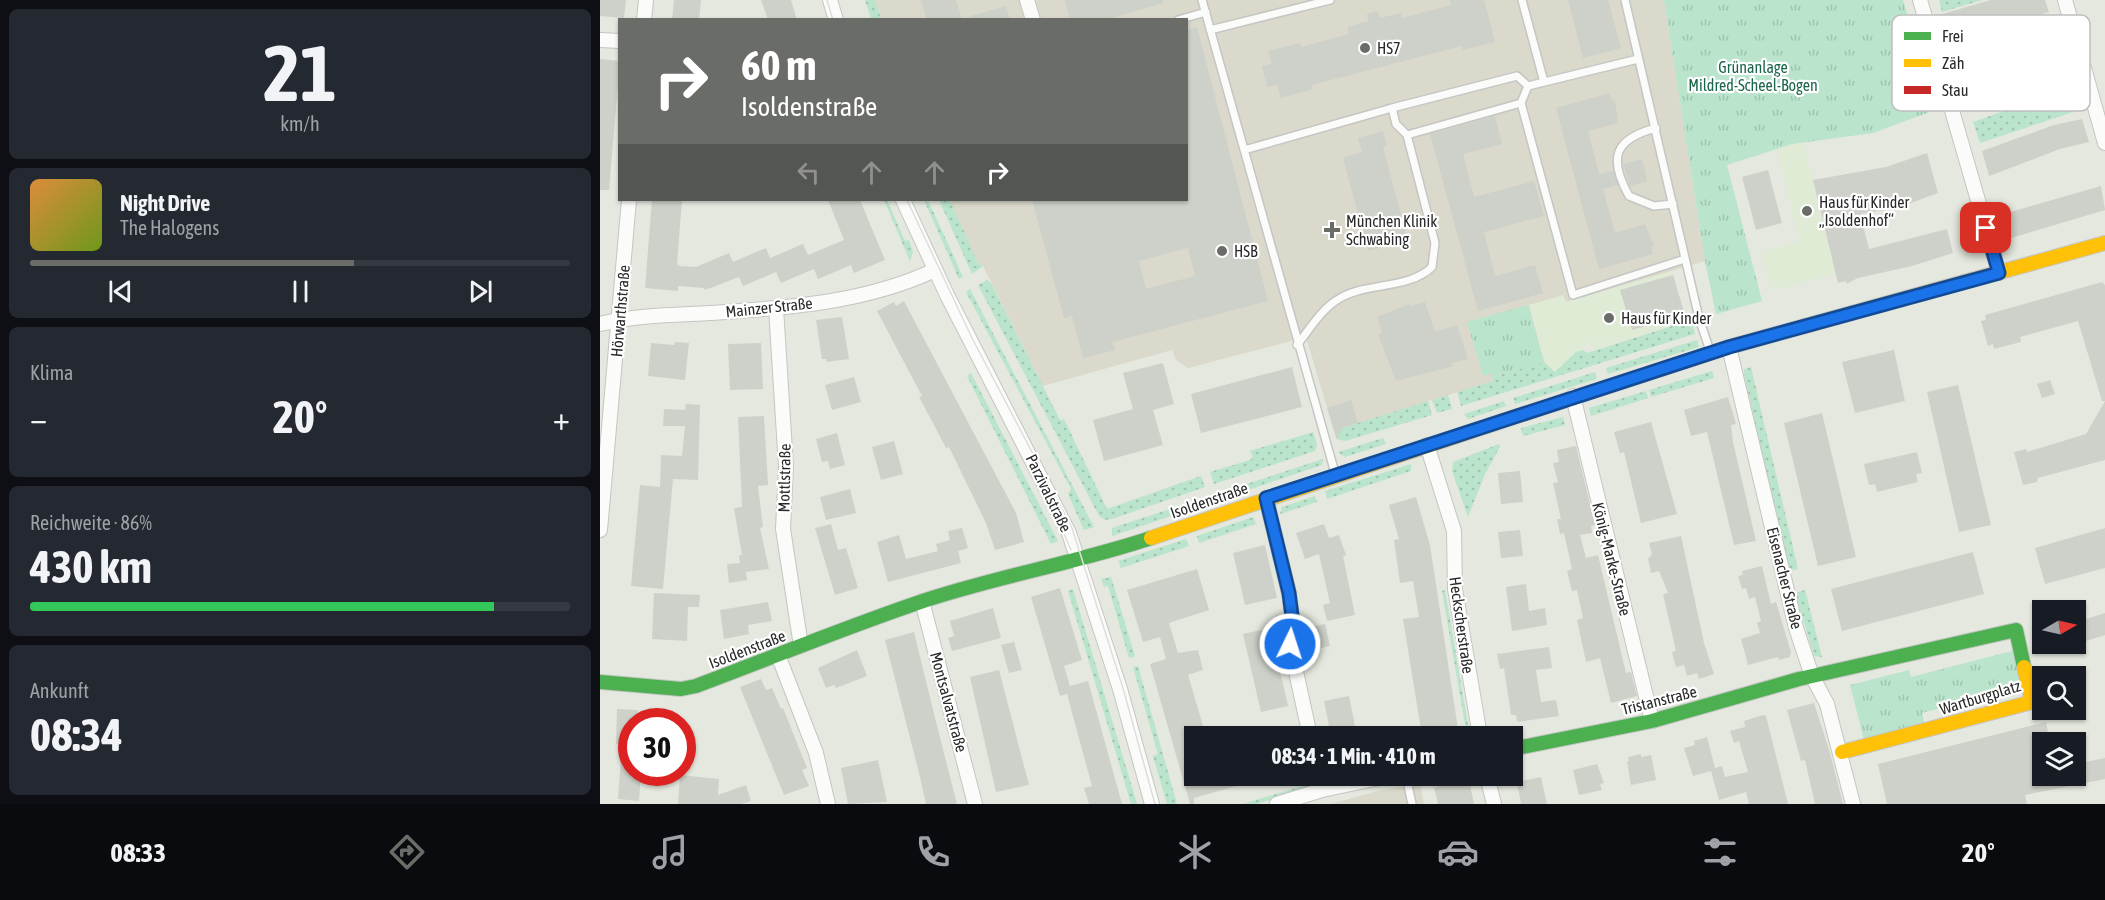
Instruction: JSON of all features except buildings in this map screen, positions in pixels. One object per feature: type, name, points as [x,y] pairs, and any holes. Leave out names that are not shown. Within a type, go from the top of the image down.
[{"type":"street","points":[[644,18],[646,0]]},
{"type":"street","points":[[830,0],[836,18]]},
{"type":"street","points":[[1028,0],[1032,18]]},
{"type":"street","points":[[1920,0],[1924,15]]},
{"type":"street","points":[[2065,0],[2069,15]]},
{"type":"street","points":[[600,40],[618,41]]},
{"type":"street","points":[[2090,89],[2105,143]]},
{"type":"street","points":[[1952,111],[1999,273]]},
{"type":"street","name":"Hörwarthstraße","points":[[600,530],[629,201]]},
{"type":"street","name":"Parzivalstraße","points":[[903,201],[935,270],[1053,498],[1079,559],[1152,804]]},
{"type":"street","name":"Isoldenstraße","points":[[600,682],[681,689],[696,686],[922,601],[1118,549],[1573,396],[1729,347],[2105,243]]},
{"type":"street","name":"Mainzer Straße","points":[[600,324],[620,319],[776,308],[883,291],[902,286],[935,270]]},
{"type":"street","name":"Mottlstraße","points":[[776,308],[786,467],[783,529],[801,646]]},
{"type":"street","name":"Eisenacher Straße","points":[[1729,347],[1796,628],[1812,676],[1823,693],[1842,752],[1853,804]]},
{"type":"street","name":"König-Marke-Straße","points":[[1573,396],[1652,721]]},
{"type":"street","name":"Heckscherstraße","points":[[1427,445],[1454,531],[1455,589],[1478,726]]},
{"type":"street","points":[[1266,498],[1289,593],[1292,616],[1290,644],[1308,726]]},
{"type":"street","name":"Montsalvatstraße","points":[[922,601],[975,804]]},
{"type":"street","name":"Wartburgplatz","points":[[1812,676],[2016,630],[2032,702],[1842,752]]},
{"type":"street","points":[[778,655],[816,753],[828,804]]},
{"type":"street","name":"Tristanstraße","points":[[1523,747],[1652,721],[1812,676]]},
{"type":"street","points":[[1321,786],[1322,790]]},
{"type":"street","points":[[1277,804],[1341,786]]},
{"type":"street","points":[[1490,786],[1494,804]]},
{"type":"lane","points":[[1202,0],[1335,475]]},
{"type":"lane","points":[[1210,30],[1330,0]]},
{"type":"lane","points":[[1522,0],[1544,82]]},
{"type":"lane","points":[[1625,0],[1698,318],[1710,353]]},
{"type":"lane","points":[[1185,18],[1206,12]]},
{"type":"lane","points":[[1528,86],[1638,59]]},
{"type":"lane","points":[[1244,150],[1392,108],[1517,76],[1528,86]]},
{"type":"lane","points":[[1528,86],[1521,103],[1573,295],[1685,259]]},
{"type":"lane","points":[[1407,135],[1521,103]]},
{"type":"lane","points":[[1297,345],[1326,308],[1339,298],[1417,277],[1432,267],[1435,243],[1407,135],[1396,124],[1392,108]]},
{"type":"lane","points":[[1656,128],[1633,134],[1622,145],[1617,166],[1629,196],[1639,202],[1654,206],[1673,204]]},
{"type":"lane","points":[[1408,786],[1412,804]]},
{"type":"shaded area","name":"München Klinik Schwabing","points":[[875,0],[1664,0],[1705,261],[1566,302],[1563,295],[1529,305],[1544,362],[1492,377],[1493,381],[1342,428],[1337,432],[1334,431],[1306,337],[1188,368],[1176,360],[1172,350],[1043,386],[983,266],[978,263],[950,201],[1188,201],[1188,18],[881,18]]},
{"type":"shaded area","name":"Haus für Kinder „Isoldenhof“","points":[[1803,142],[1835,273],[1772,291],[1762,252],[1800,241],[1777,149]]},
{"type":"shaded area","name":"Haus für Kinder","points":[[1672,270],[1686,321],[1592,350],[1591,344],[1586,343],[1583,350],[1576,352],[1555,372],[1544,362],[1528,305],[1564,295],[1566,302]]},
{"type":"shaded area","points":[[1420,786],[1424,804],[1331,804],[1378,791]]},
{"type":"green space","points":[[865,0],[875,0],[881,18],[871,18]]},
{"type":"green space","name":"Grünanlage Mildred-Scheel-Bogen","points":[[1664,0],[1903,0],[1907,15],[1892,15],[1892,111],[1932,111],[1873,133],[1792,144],[1727,165],[1762,301],[1716,314],[1705,261]]},
{"type":"green space","points":[[1939,0],[1982,0],[1942,12]]},
{"type":"green space","points":[[2004,111],[2076,111],[1980,143],[1973,122]]},
{"type":"green space","points":[[884,201],[887,201],[905,241],[909,240],[913,252],[910,261]]},
{"type":"green space","points":[[924,201],[928,201],[963,277],[959,279]]},
{"type":"green space","points":[[939,201],[950,201],[978,263],[983,266],[972,274]]},
{"type":"green space","points":[[987,280],[991,283],[1060,420],[1064,419],[1107,509],[1201,476],[1205,487],[1112,519],[1105,520],[1099,516],[978,285]]},
{"type":"green space","points":[[970,289],[1094,527],[1084,530],[1068,494],[1071,489],[966,292]]},
{"type":"green space","points":[[1528,305],[1544,362],[1492,377],[1491,373],[1483,376],[1467,322]]},
{"type":"green space","points":[[1691,320],[1695,334],[1461,406],[1457,392],[1493,381],[1492,377],[1544,362],[1555,372],[1576,352],[1583,350],[1587,353]]},
{"type":"green space","points":[[1697,340],[1699,347],[1608,374],[1606,368]]},
{"type":"green space","points":[[1751,367],[1798,569],[1789,571],[1744,374],[1744,369]]},
{"type":"green space","points":[[1712,371],[1714,378],[1651,397],[1649,390]]},
{"type":"green space","points":[[1595,372],[1597,379],[1515,404],[1513,398]]},
{"type":"green space","points":[[971,373],[1058,541],[1051,544],[967,376]]},
{"type":"green space","points":[[1646,391],[1648,398],[1591,416],[1589,408]]},
{"type":"green space","points":[[1448,395],[1452,409],[1437,413],[1432,400]]},
{"type":"green space","points":[[1428,401],[1432,415],[1345,441],[1337,439],[1334,431],[1341,431],[1342,428]]},
{"type":"green space","points":[[1504,401],[1506,406],[1468,419],[1464,414]]},
{"type":"green space","points":[[1563,417],[1565,425],[1523,436],[1521,428]]},
{"type":"green space","points":[[1313,432],[1317,445],[1315,451],[1214,484],[1210,472],[1250,460],[1253,457],[1250,451]]},
{"type":"green space","points":[[1383,438],[1386,444],[1345,457],[1338,452]]},
{"type":"green space","points":[[1499,444],[1500,447],[1485,474],[1468,517],[1452,471],[1453,462]]},
{"type":"green space","points":[[1323,459],[1322,465],[1112,536],[1112,528]]},
{"type":"green space","points":[[1411,464],[1411,471],[1327,499],[1325,491]]},
{"type":"green space","points":[[1315,496],[1317,502],[1280,514],[1282,507]]},
{"type":"green space","points":[[1253,517],[1256,524],[1199,543],[1197,536]]},
{"type":"green space","points":[[1186,539],[1189,546],[1121,568],[1118,561]]},
{"type":"green space","points":[[1111,577],[1135,656],[1129,658],[1108,586],[1104,587],[1101,579]]},
{"type":"green space","points":[[1073,589],[1137,804],[1131,804],[1068,591]]},
{"type":"green space","points":[[1445,590],[1468,726],[1465,726],[1442,591]]},
{"type":"green space","points":[[1805,590],[1822,657],[1814,656],[1795,593]]},
{"type":"green space","points":[[2016,650],[2025,686],[1922,713],[1925,725],[1864,740],[1850,685],[1909,670],[1911,677]]},
{"type":"green space","points":[[1138,666],[1177,804],[1167,804],[1153,756],[1158,754],[1133,667]]},
{"type":"green space","points":[[1302,786],[1308,786],[1309,788],[1256,804],[1243,804]]},
{"type":"tram line","points":[[827,0],[832,18]]},
{"type":"tram line","points":[[907,201],[972,338],[1072,528],[1123,688],[1155,804]]},
{"type":"tram line","points":[[1054,511],[1071,550]]},
{"type":"traffic: fast","points":[[600,682],[681,689],[696,686],[923,601],[1151,538]]},
{"type":"traffic: fast","points":[[1523,747],[1652,721],[1799,679],[2016,630],[2024,667]]},
{"type":"traffic: slow","points":[[1805,326],[2105,243]]},
{"type":"traffic: slow","points":[[1151,538],[1502,421]]},
{"type":"traffic: slow","points":[[1842,752],[2032,702],[2024,667]]},
{"type":"traffic: jam","points":[[1502,421],[1729,347],[1805,326]]},
{"type":"place","name":"HS7","points":[[1365,48]]},
{"type":"place","name":"Haus für Kinder „Isoldenhof“","points":[[1807,211]]},
{"type":"place","name":"München Klinik Schwabing","points":[[1332,230]]},
{"type":"place","name":"HSB","points":[[1222,251]]},
{"type":"place","name":"Haus für Kinder","points":[[1609,318]]},
{"type":"route","points":[[1290,644],[1292,616],[1289,593],[1266,498],[1729,347],[1999,273],[1986,228]]}]
